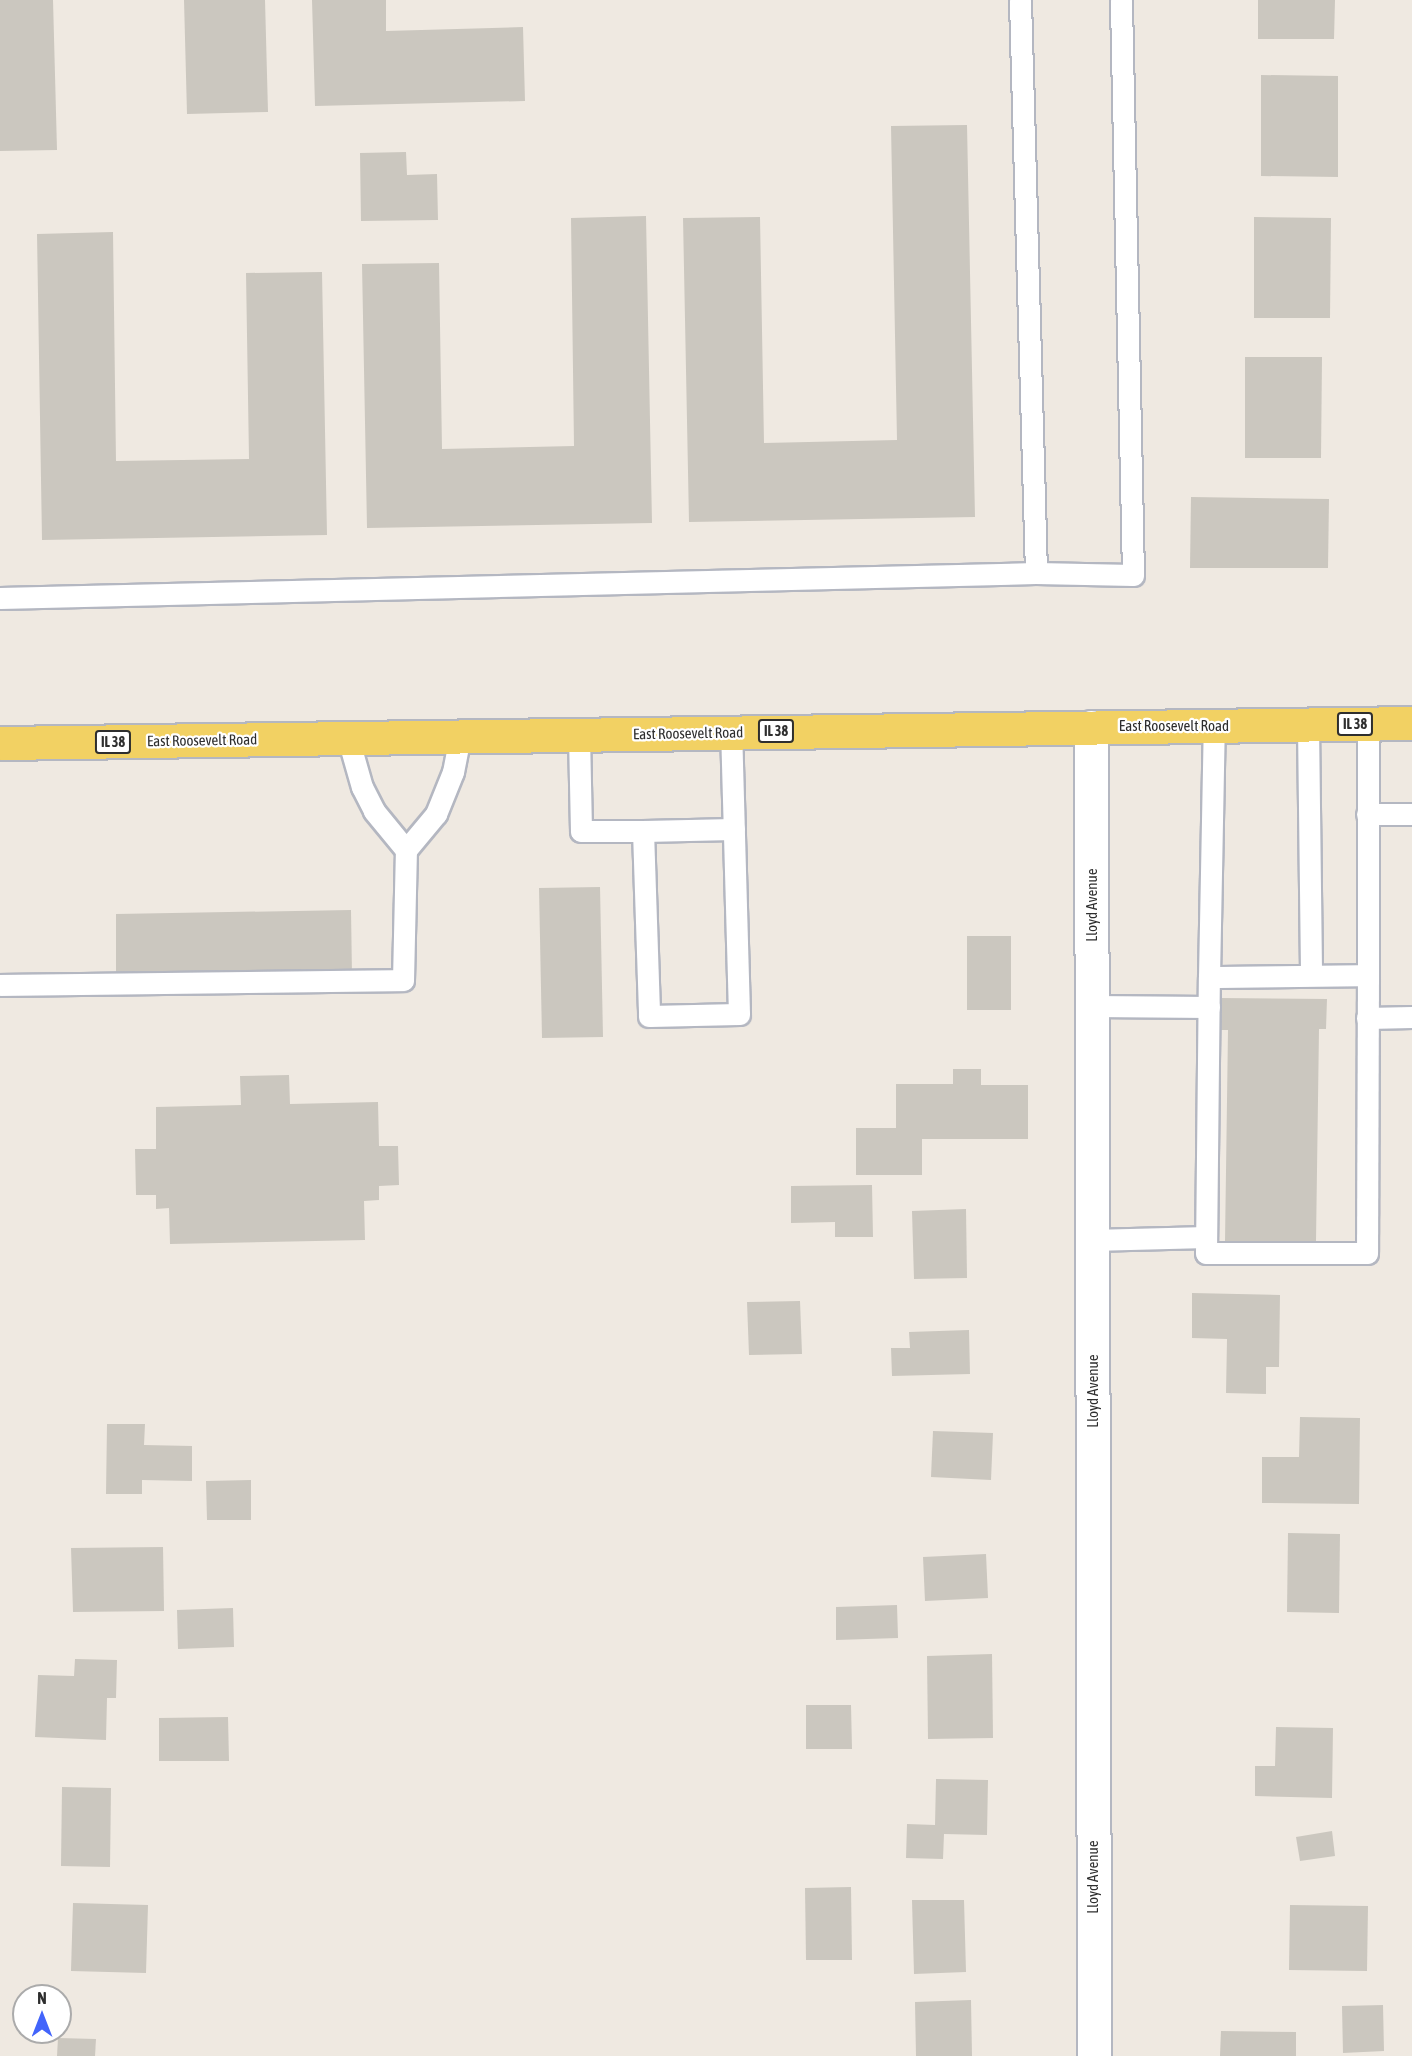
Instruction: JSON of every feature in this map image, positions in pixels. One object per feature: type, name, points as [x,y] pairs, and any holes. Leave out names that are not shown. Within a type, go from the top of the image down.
[{"type":"main road","name":"East Roosevelt Road","points":[[0,744],[1412,723]]},
{"type":"street","name":"Lloyd Avenue","points":[[1091,727],[1094,2056]]},
{"type":"lane","points":[[1020,0],[1036,573]]},
{"type":"lane","points":[[0,598],[1036,573],[1133,574],[1121,0]]},
{"type":"lane","points":[[1214,726],[1206,1253],[1367,1253],[1368,724]]},
{"type":"lane","points":[[1308,725],[1311,975]]},
{"type":"lane","points":[[643,831],[649,1016],[739,1014],[731,732]]},
{"type":"lane","points":[[579,735],[581,831],[734,829]]},
{"type":"lane","points":[[0,985],[403,980],[406,850],[436,814],[453,772],[460,736]]},
{"type":"lane","points":[[348,738],[362,787],[374,811],[406,850]]},
{"type":"lane","points":[[1367,814],[1412,814]]},
{"type":"lane","points":[[1209,977],[1368,975]]},
{"type":"lane","points":[[1092,1006],[1209,1007]]},
{"type":"lane","points":[[1367,1018],[1412,1017]]},
{"type":"lane","points":[[1092,1240],[1206,1238]]},
{"type":"building","points":[[0,0],[53,0],[57,150],[0,151]]},
{"type":"building","points":[[184,0],[265,0],[268,112],[187,114]]},
{"type":"building","points":[[312,0],[386,0],[386,31],[523,27],[525,101],[315,106]]},
{"type":"building","points":[[1258,0],[1335,0],[1334,39],[1258,39]]},
{"type":"building","points":[[1261,75],[1338,76],[1338,177],[1261,176]]},
{"type":"building","points":[[967,125],[975,517],[689,522],[683,218],[760,217],[764,443],[897,440],[891,126]]},
{"type":"building","points":[[406,152],[407,175],[437,174],[438,220],[361,221],[360,153]]},
{"type":"building","points":[[646,216],[652,523],[367,528],[362,264],[439,263],[442,449],[574,446],[571,218]]},
{"type":"building","points":[[1254,217],[1331,218],[1330,318],[1254,318]]},
{"type":"building","points":[[113,232],[116,461],[249,459],[246,273],[322,272],[327,535],[42,540],[37,234]]},
{"type":"building","points":[[1245,357],[1322,357],[1321,458],[1245,458]]},
{"type":"building","points":[[1191,497],[1329,499],[1328,568],[1190,568]]},
{"type":"building","points":[[600,887],[603,1037],[542,1038],[539,888]]},
{"type":"building","points":[[351,910],[352,976],[116,980],[116,914]]},
{"type":"building","points":[[967,936],[1011,936],[1011,1010],[967,1010]]},
{"type":"building","points":[[1219,998],[1327,999],[1326,1029],[1319,1029],[1316,1241],[1225,1241],[1228,1030],[1219,1030]]},
{"type":"building","points":[[953,1069],[981,1069],[981,1085],[1028,1085],[1028,1139],[922,1139],[922,1175],[856,1175],[856,1128],[896,1128],[896,1084],[953,1084]]},
{"type":"building","points":[[289,1075],[290,1104],[378,1102],[379,1146],[398,1146],[399,1185],[379,1186],[379,1200],[364,1201],[365,1240],[170,1244],[169,1208],[156,1209],[156,1195],[136,1195],[135,1149],[156,1149],[156,1107],[241,1105],[240,1076]]},
{"type":"building","points":[[872,1185],[873,1237],[835,1237],[835,1222],[791,1223],[791,1186]]},
{"type":"building","points":[[966,1209],[967,1278],[914,1279],[912,1211]]},
{"type":"building","points":[[1192,1293],[1280,1295],[1279,1367],[1266,1367],[1266,1394],[1226,1393],[1227,1339],[1192,1338]]},
{"type":"building","points":[[800,1301],[802,1354],[749,1355],[747,1302]]},
{"type":"building","points":[[969,1330],[970,1374],[892,1376],[891,1348],[910,1348],[909,1332]]},
{"type":"building","points":[[1300,1417],[1360,1418],[1359,1504],[1262,1503],[1262,1457],[1299,1457]]},
{"type":"building","points":[[107,1424],[145,1424],[144,1445],[192,1446],[192,1481],[142,1480],[142,1494],[106,1494]]},
{"type":"building","points":[[933,1431],[993,1433],[991,1480],[931,1477]]},
{"type":"building","points":[[251,1480],[251,1520],[207,1520],[206,1481]]},
{"type":"building","points":[[1288,1533],[1340,1534],[1339,1613],[1287,1612]]},
{"type":"building","points":[[163,1547],[164,1611],[73,1612],[71,1548]]},
{"type":"building","points":[[986,1554],[988,1598],[925,1601],[923,1557]]},
{"type":"building","points":[[897,1605],[898,1638],[836,1640],[836,1607]]},
{"type":"building","points":[[233,1608],[234,1647],[178,1649],[177,1610]]},
{"type":"building","points":[[992,1654],[993,1738],[928,1739],[927,1656]]},
{"type":"building","points":[[75,1659],[117,1660],[116,1698],[107,1698],[106,1740],[35,1737],[38,1675],[74,1676]]},
{"type":"building","points":[[806,1705],[851,1705],[852,1749],[806,1749]]},
{"type":"building","points":[[228,1717],[229,1761],[159,1761],[159,1718]]},
{"type":"building","points":[[1276,1727],[1333,1728],[1332,1798],[1255,1796],[1255,1766],[1275,1766]]},
{"type":"building","points":[[936,1779],[988,1780],[987,1835],[944,1834],[943,1859],[906,1858],[907,1824],[935,1825]]},
{"type":"building","points":[[62,1787],[111,1788],[110,1867],[61,1866]]},
{"type":"building","points":[[1332,1831],[1335,1856],[1300,1861],[1296,1837]]},
{"type":"building","points":[[851,1887],[852,1960],[806,1960],[805,1888]]},
{"type":"building","points":[[912,1900],[964,1900],[966,1972],[914,1974]]},
{"type":"building","points":[[73,1903],[148,1905],[146,1973],[71,1971]]},
{"type":"building","points":[[1290,1905],[1368,1906],[1367,1971],[1289,1970]]},
{"type":"building","points":[[971,2000],[972,2056],[916,2056],[915,2002]]},
{"type":"building","points":[[1383,2005],[1384,2051],[1343,2053],[1342,2006]]},
{"type":"building","points":[[1221,2031],[1296,2032],[1296,2056],[1220,2056]]},
{"type":"building","points":[[72,2038],[96,2039],[95,2056],[57,2056],[58,2044],[72,2044]]}]
